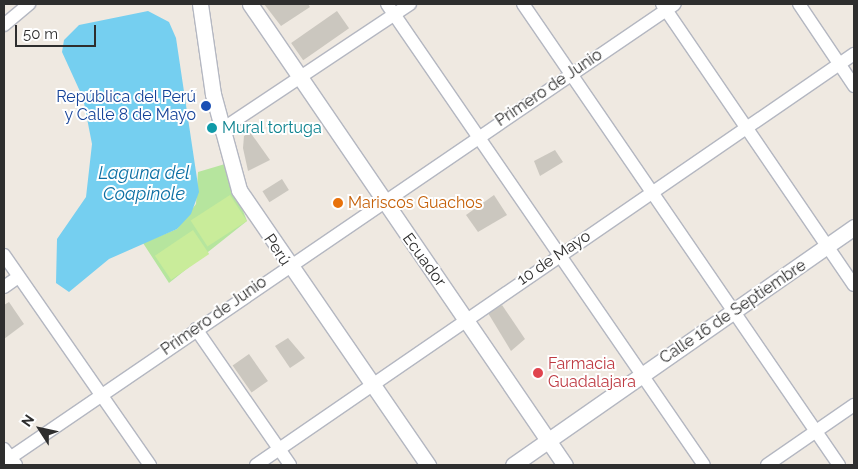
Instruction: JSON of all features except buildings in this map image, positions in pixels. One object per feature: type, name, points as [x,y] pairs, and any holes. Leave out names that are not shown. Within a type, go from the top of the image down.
[{"type":"street","points":[[4,25],[29,4]]},
{"type":"street","name":"Perú","points":[[200,4],[221,130],[239,190],[287,266],[372,382],[428,465]]},
{"type":"street","name":"Ecuador","points":[[250,4],[382,202],[466,319],[565,465]]},
{"type":"street","points":[[221,130],[301,79],[391,9],[410,4]]},
{"type":"street","points":[[523,4],[572,72],[733,312],[840,465]]},
{"type":"street","points":[[799,4],[854,86]]},
{"type":"street","points":[[668,6],[854,285]]},
{"type":"street","name":"Primero de Junio","points":[[8,459],[668,6]]},
{"type":"street","points":[[391,9],[557,254],[643,374],[704,465]]},
{"type":"street","name":"10 de Mayo","points":[[256,465],[557,254],[750,130],[854,54]]},
{"type":"street","name":"Calle 16 de Septiembre","points":[[513,465],[828,247],[854,227]]},
{"type":"street","points":[[4,255],[17,278],[150,465]]},
{"type":"street","points":[[4,286],[17,278]]},
{"type":"street","points":[[196,329],[290,465]]},
{"type":"street","points":[[767,465],[854,405]]},
{"type":"green space","points":[[225,164],[247,221],[169,283],[143,243],[177,229],[196,204],[198,172]]},
{"type":"green space","points":[[230,195],[247,221],[207,247],[191,221]]},
{"type":"green space","points":[[193,230],[209,254],[171,280],[155,256]]},
{"type":"water","name":"Laguna del Coapinole","points":[[148,11],[169,22],[176,38],[199,192],[191,214],[177,229],[109,259],[69,292],[56,283],[57,239],[86,197],[92,144],[83,98],[62,52],[64,40],[79,25]]},
{"type":"place","name":"República del Perú y Calle 8 de Mayo","points":[[206,106]]},
{"type":"place","name":"Mural tortuga","points":[[212,128]]},
{"type":"place","name":"Mariscos Guachos","points":[[338,203]]},
{"type":"place","name":"Farmacia Guadalajara","points":[[538,373]]}]
